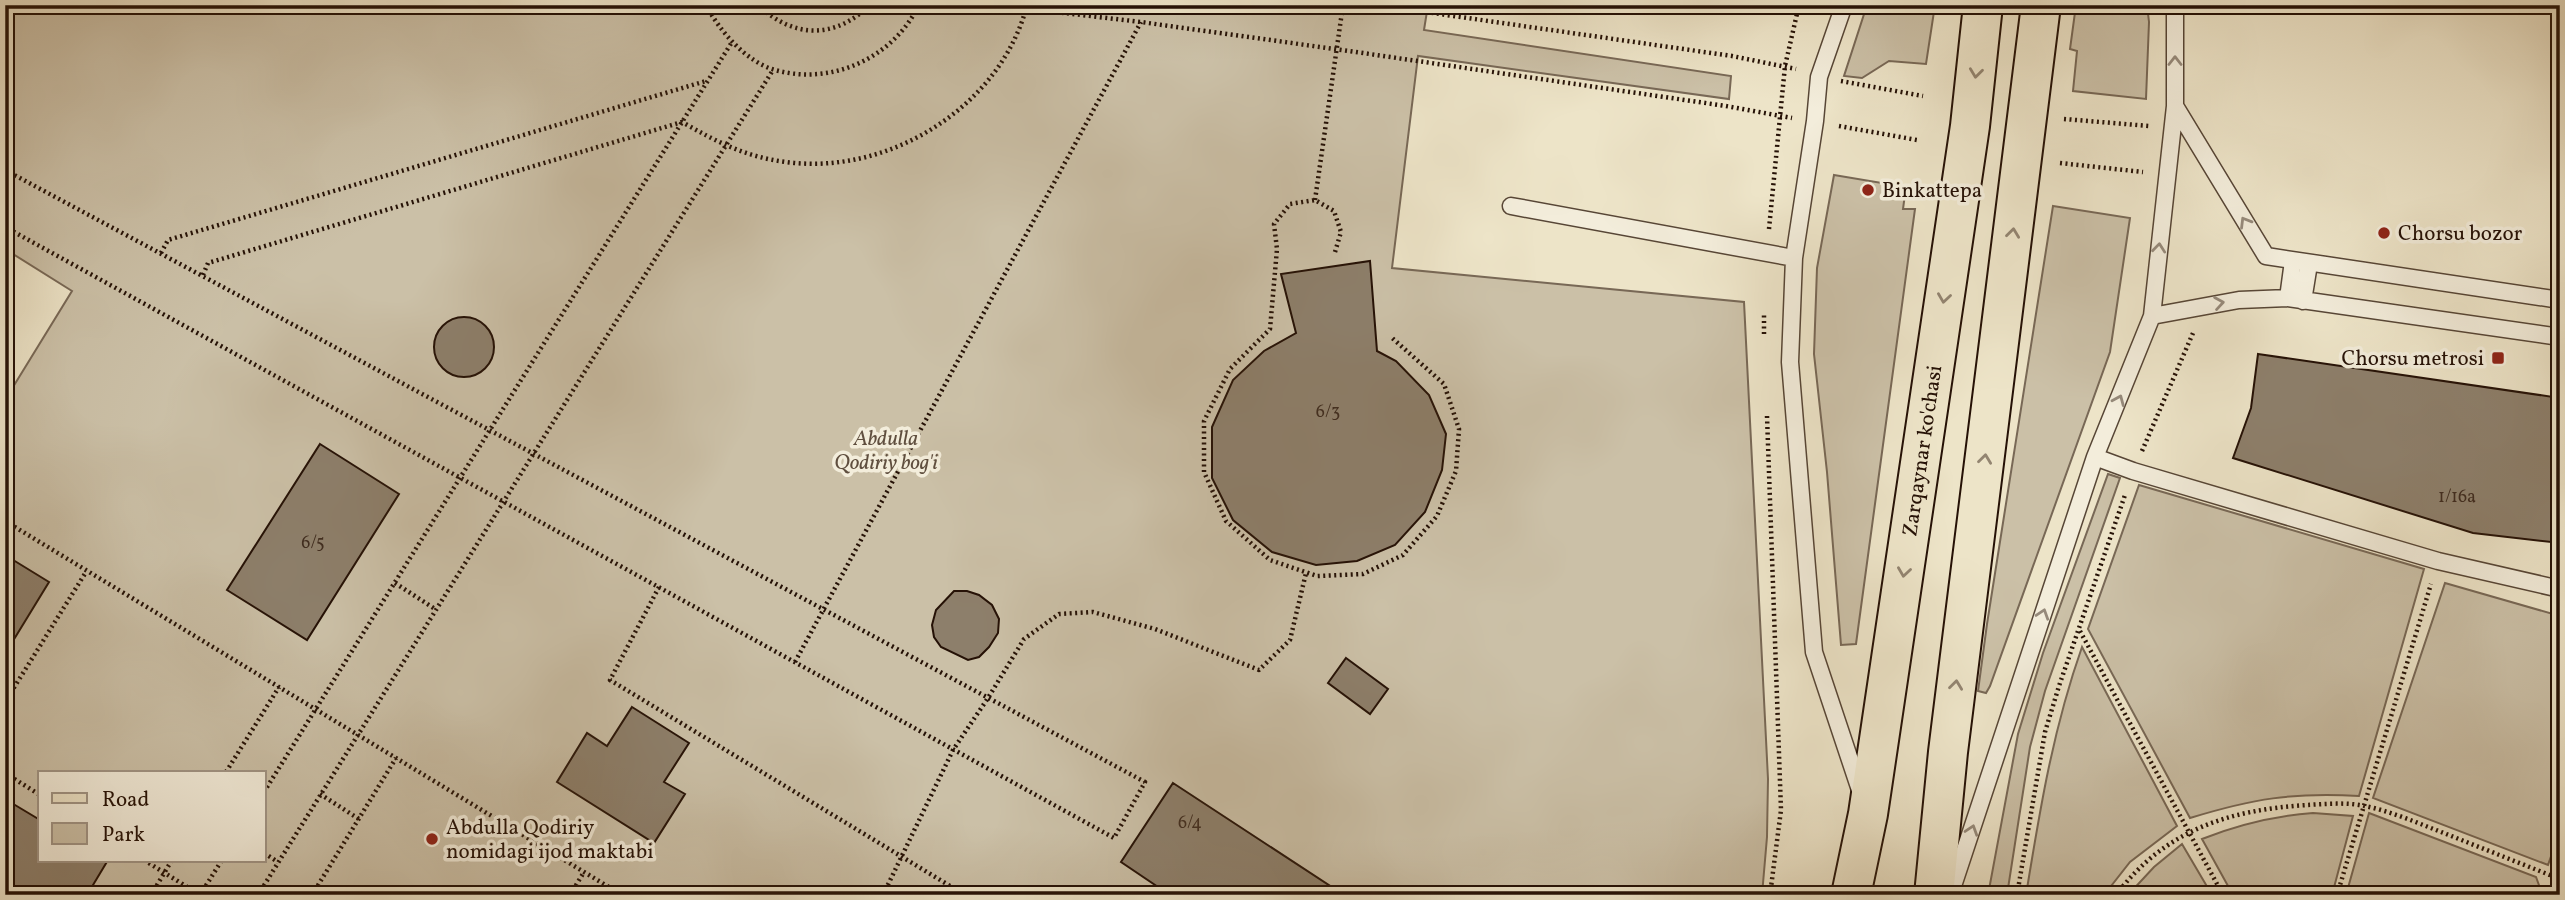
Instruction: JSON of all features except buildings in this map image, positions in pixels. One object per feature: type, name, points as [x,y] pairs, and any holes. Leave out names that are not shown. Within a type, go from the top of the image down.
[{"type":"main road","name":"Zarqaynar ko'chasi","points":[[1851,895],[1868,814],[1968,139],[1983,5]]},
{"type":"main road","points":[[1934,895],[1948,752],[2041,5]]},
{"type":"lane","points":[[1844,5],[1819,77],[1794,258],[1790,362],[1814,652],[1868,814]]},
{"type":"lane","points":[[1950,895],[2095,457],[2152,316],[2175,106],[2175,5]]},
{"type":"lane","points":[[2175,106],[2266,256],[2560,300]]},
{"type":"lane","points":[[1511,205],[1794,258]]},
{"type":"lane","points":[[2296,300],[2301,262]]},
{"type":"lane","points":[[2152,316],[2239,300],[2296,300],[2560,337]]},
{"type":"lane","points":[[2095,457],[2133,471],[2438,561],[2560,589]]},
{"type":"path","points":[[706,5],[716,24],[732,42],[773,69],[817,74],[840,71],[882,52],[900,36],[919,5]]},
{"type":"path","points":[[758,5],[786,25],[804,30],[842,26],[859,16],[870,5]]},
{"type":"path","points":[[996,5],[1141,22],[1726,106],[1917,140]]},
{"type":"path","points":[[1315,200],[1343,5]]},
{"type":"path","points":[[1377,5],[1785,66],[1819,77],[1923,96]]},
{"type":"path","points":[[1764,342],[1767,253],[1785,66],[1799,5]]},
{"type":"path","points":[[203,275],[208,263],[682,122],[725,146],[787,163],[822,164],[855,160],[889,151],[929,131],[974,96],[996,70],[1013,41],[1026,7]]},
{"type":"path","points":[[795,662],[1141,22]]},
{"type":"path","points":[[266,789],[732,42]]},
{"type":"path","points":[[258,895],[773,69]]},
{"type":"path","points":[[161,253],[168,240],[707,81]]},
{"type":"path","points":[[2063,119],[2172,128]]},
{"type":"path","points":[[2060,163],[2166,174]]},
{"type":"path","points":[[5,170],[1145,782],[1114,838],[5,227]]},
{"type":"path","points":[[1335,252],[1341,232],[1334,211],[1315,200],[1290,204],[1274,224],[1277,249],[1270,329],[1230,369],[1204,421],[1204,472],[1226,521],[1270,561],[1317,576],[1363,574],[1403,555],[1437,516],[1456,471],[1460,429],[1444,383],[1391,337]]},
{"type":"path","points":[[2017,895],[2045,732],[2133,471],[2204,306]]},
{"type":"path","points":[[1766,411],[1781,810],[1770,895]]},
{"type":"path","points":[[5,521],[622,895]]},
{"type":"path","points":[[2337,895],[2438,561]]},
{"type":"path","points":[[5,702],[86,572],[83,570]]},
{"type":"path","points":[[883,895],[953,750],[1024,639],[1059,614],[1093,612],[1155,629],[1259,670],[1290,640],[1306,573]]},
{"type":"path","points":[[394,583],[435,608]]},
{"type":"path","points":[[659,587],[610,680],[965,895]]},
{"type":"path","points":[[2079,630],[2223,895]]},
{"type":"path","points":[[227,771],[279,687]]},
{"type":"path","points":[[312,895],[396,758]]},
{"type":"path","points":[[5,773],[38,794]]},
{"type":"path","points":[[320,794],[359,819]]},
{"type":"path","points":[[2116,895],[2154,854],[2189,832],[2222,818],[2256,810],[2328,804],[2364,806],[2424,825],[2560,881]]},
{"type":"path","points":[[266,854],[278,862]]},
{"type":"path","points":[[147,862],[200,895],[221,862]]},
{"type":"path","points":[[151,895],[171,862]]},
{"type":"path","points":[[570,895],[584,872]]},
{"type":"path","points":[[2537,895],[2560,881]]},
{"type":"path","points":[[2558,895],[2560,888]]},
{"type":"green space","name":"Abdulla Qodiriy bog'i","points":[[5,5],[1428,5],[1424,30],[1731,76],[1729,99],[1418,56],[1392,268],[1744,302],[1768,779],[1762,895],[5,895],[5,400],[72,291],[5,249]]},
{"type":"green space","points":[[1867,5],[1935,5],[1926,64],[1889,61],[1862,78],[1844,76]]},
{"type":"green space","points":[[2076,5],[2147,5],[2149,22],[2146,99],[2073,91],[2077,51],[2070,49]]},
{"type":"green space","points":[[1834,175],[1906,187],[1903,209],[1915,209],[1856,644],[1841,645],[1814,354],[1817,268]]},
{"type":"green space","points":[[2053,206],[2130,218],[2110,352],[1986,693],[1978,691],[1987,624]]},
{"type":"green space","points":[[2108,474],[2120,478],[2045,691],[2030,747],[2007,895],[1988,895],[2018,734],[2043,653]]},
{"type":"green space","points":[[2139,485],[2424,569],[2359,796],[2273,798],[2190,818],[2088,629]]},
{"type":"green space","points":[[2445,583],[2560,616],[2560,830],[2548,865],[2373,798]]},
{"type":"green space","points":[[2082,647],[2177,826],[2130,862],[2104,895],[2026,895],[2055,739]]},
{"type":"green space","points":[[2313,813],[2353,816],[2332,895],[2233,895],[2202,839],[2257,822]]},
{"type":"green space","points":[[2369,813],[2536,877],[2540,888],[2527,895],[2346,895]]},
{"type":"green space","points":[[2182,844],[2212,895],[2128,895],[2154,867]]},
{"type":"place","name":"Binkattepa","points":[[1868,190]]},
{"type":"place","name":"Chorsu bozor","points":[[2384,233]]},
{"type":"place","name":"Chorsu metrosi","points":[[2498,358]]},
{"type":"place","name":"Abdulla Qodiriy nomidagi ijod maktabi","points":[[432,839]]}]
